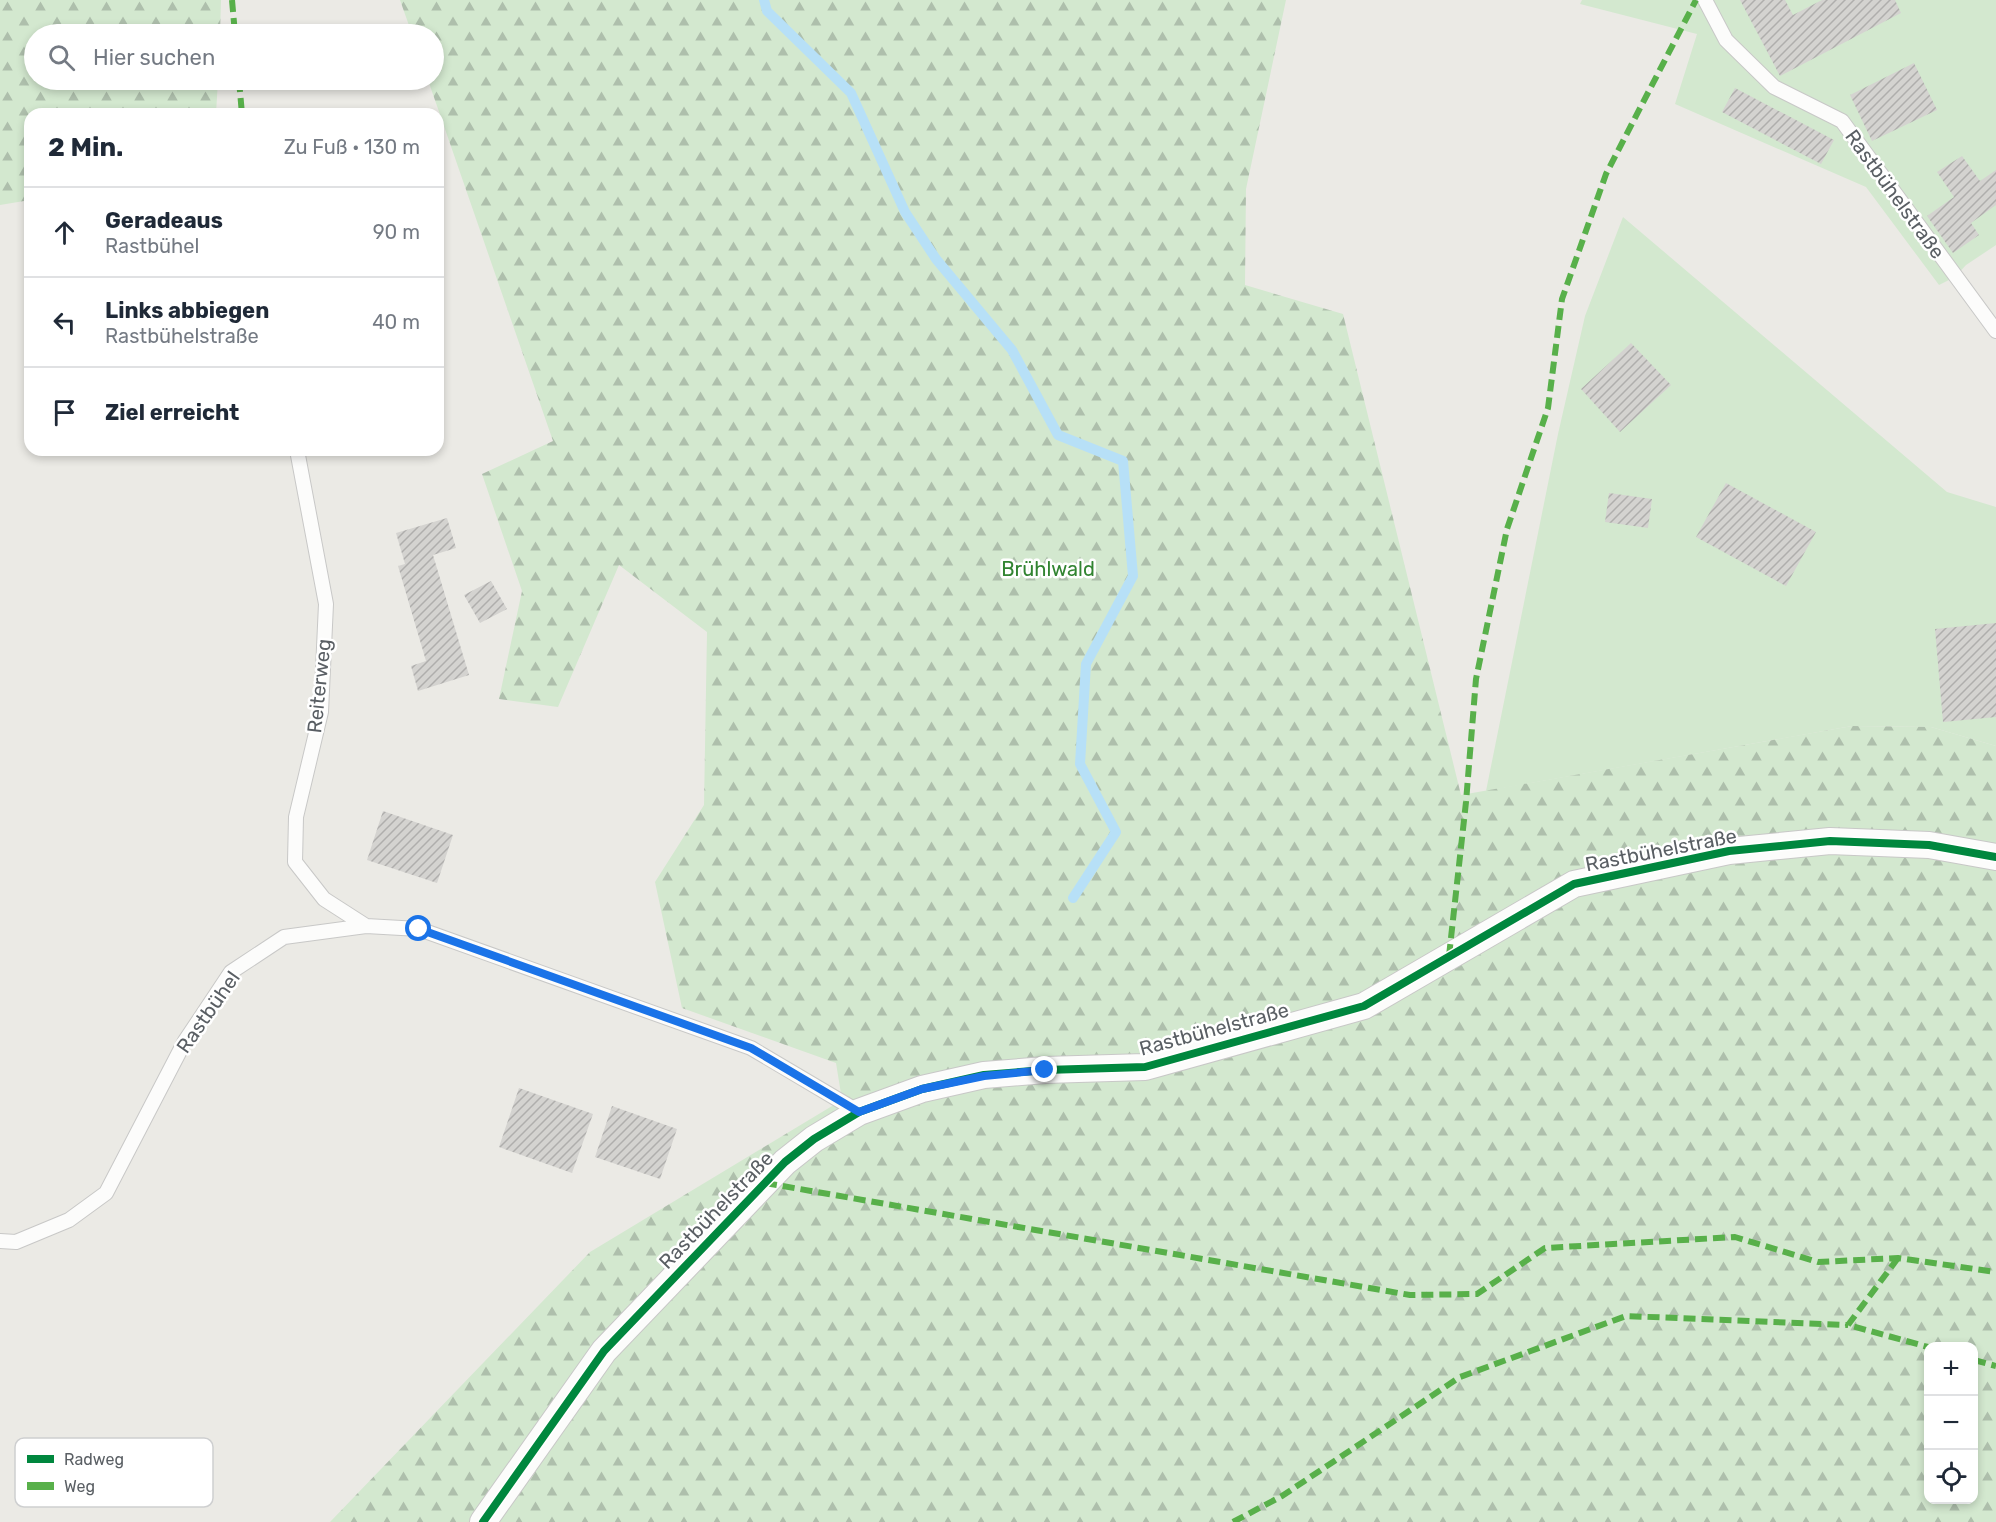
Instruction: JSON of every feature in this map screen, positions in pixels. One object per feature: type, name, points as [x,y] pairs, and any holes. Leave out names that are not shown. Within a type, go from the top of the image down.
[{"type":"street","name":"Rastbühelstraße","points":[[483,1522],[604,1350],[785,1162],[814,1139],[859,1112],[922,1089],[984,1076],[1045,1070],[1144,1067],[1364,1006],[1574,884],[1729,852],[1830,841],[1929,845],[1996,857]]},
{"type":"lane","name":"Rastbühelstraße","points":[[1705,0],[1726,40],[1774,87],[1842,121],[1996,331]]},
{"type":"lane","name":"Reiterweg","points":[[298,456],[326,604],[321,712],[296,818],[295,862],[324,899],[366,926]]},
{"type":"lane","name":"Rastbühel","points":[[0,1241],[16,1242],[69,1220],[106,1192],[185,1041],[231,972],[284,937],[366,926],[419,929],[751,1048],[859,1112]]},
{"type":"green space","points":[[0,0],[221,0],[220,24],[24,24],[24,90],[217,90],[216,108],[24,108],[24,201],[0,205]]},
{"type":"green space","name":"Brühlwald","points":[[400,0],[1286,0],[1246,189],[1245,285],[1343,314],[1461,795],[1852,726],[1931,727],[1996,746],[1996,1522],[330,1522],[590,1252],[842,1100],[836,1063],[682,1008],[655,882],[704,805],[707,632],[619,565],[558,707],[499,699],[522,591],[482,474],[553,441],[444,126],[444,108],[438,108],[431,90],[444,90],[444,24],[408,24]]},
{"type":"green space","points":[[1582,0],[1996,0],[1996,245],[1966,265],[1955,277],[1939,285],[1866,187],[1675,104],[1697,34],[1580,4]]},
{"type":"green space","points":[[1623,217],[1947,492],[1996,507],[1996,746],[1931,727],[1852,726],[1486,791],[1558,434],[1585,316]]},
{"type":"building","points":[[1740,0],[1785,0],[1793,15],[1822,0],[1895,0],[1901,13],[1780,76]]},
{"type":"building","points":[[1914,63],[1937,110],[1872,141],[1850,95]]},
{"type":"building","points":[[1735,88],[1834,140],[1821,164],[1722,112]]},
{"type":"building","points":[[1962,156],[1980,181],[1996,170],[1996,205],[1971,223],[1979,235],[1953,253],[1927,216],[1954,197],[1937,172]]},
{"type":"building","points":[[1631,343],[1671,385],[1620,432],[1581,389]]},
{"type":"building","points":[[1726,483],[1816,532],[1786,586],[1696,537]]},
{"type":"building","points":[[1609,493],[1652,499],[1648,528],[1605,522]]},
{"type":"building","points":[[447,518],[456,548],[433,555],[469,675],[418,691],[411,666],[426,661],[398,566],[405,564],[396,533]]},
{"type":"building","points":[[491,581],[507,609],[480,623],[464,595]]},
{"type":"building","points":[[1996,623],[1996,717],[1943,722],[1935,629]]},
{"type":"building","points":[[383,811],[453,835],[437,883],[367,860]]},
{"type":"building","points":[[519,1088],[593,1114],[572,1173],[499,1147]]},
{"type":"building","points":[[612,1106],[677,1129],[660,1179],[595,1157]]},
{"type":"waterway","points":[[764,0],[767,11],[851,93],[905,212],[936,259],[1012,350],[1058,435],[1123,461],[1133,576],[1086,664],[1080,764],[1116,832],[1073,898]]},
{"type":"marked path","points":[[232,0],[234,24]]},
{"type":"marked path","points":[[1449,956],[1466,802],[1476,679],[1507,529],[1548,408],[1562,299],[1606,174],[1696,0]]},
{"type":"marked path","points":[[240,90],[241,108]]},
{"type":"marked path","points":[[765,1183],[1410,1295],[1477,1294],[1545,1248],[1735,1237],[1818,1262],[1898,1258],[1996,1272]]},
{"type":"marked path","points":[[1898,1258],[1848,1325],[1924,1346]]},
{"type":"marked path","points":[[1233,1522],[1282,1496],[1460,1377],[1626,1316],[1848,1325]]},
{"type":"marked path","points":[[1978,1361],[1996,1366]]},
{"type":"cycle path","points":[[483,1522],[604,1351],[785,1162],[814,1139],[859,1112],[922,1089],[984,1075],[1045,1070],[1145,1067],[1364,1006],[1574,884],[1729,851],[1830,841],[1929,845],[1996,857]]},
{"type":"route","points":[[419,929],[751,1048],[859,1112],[922,1089],[984,1076],[1045,1070]]}]
